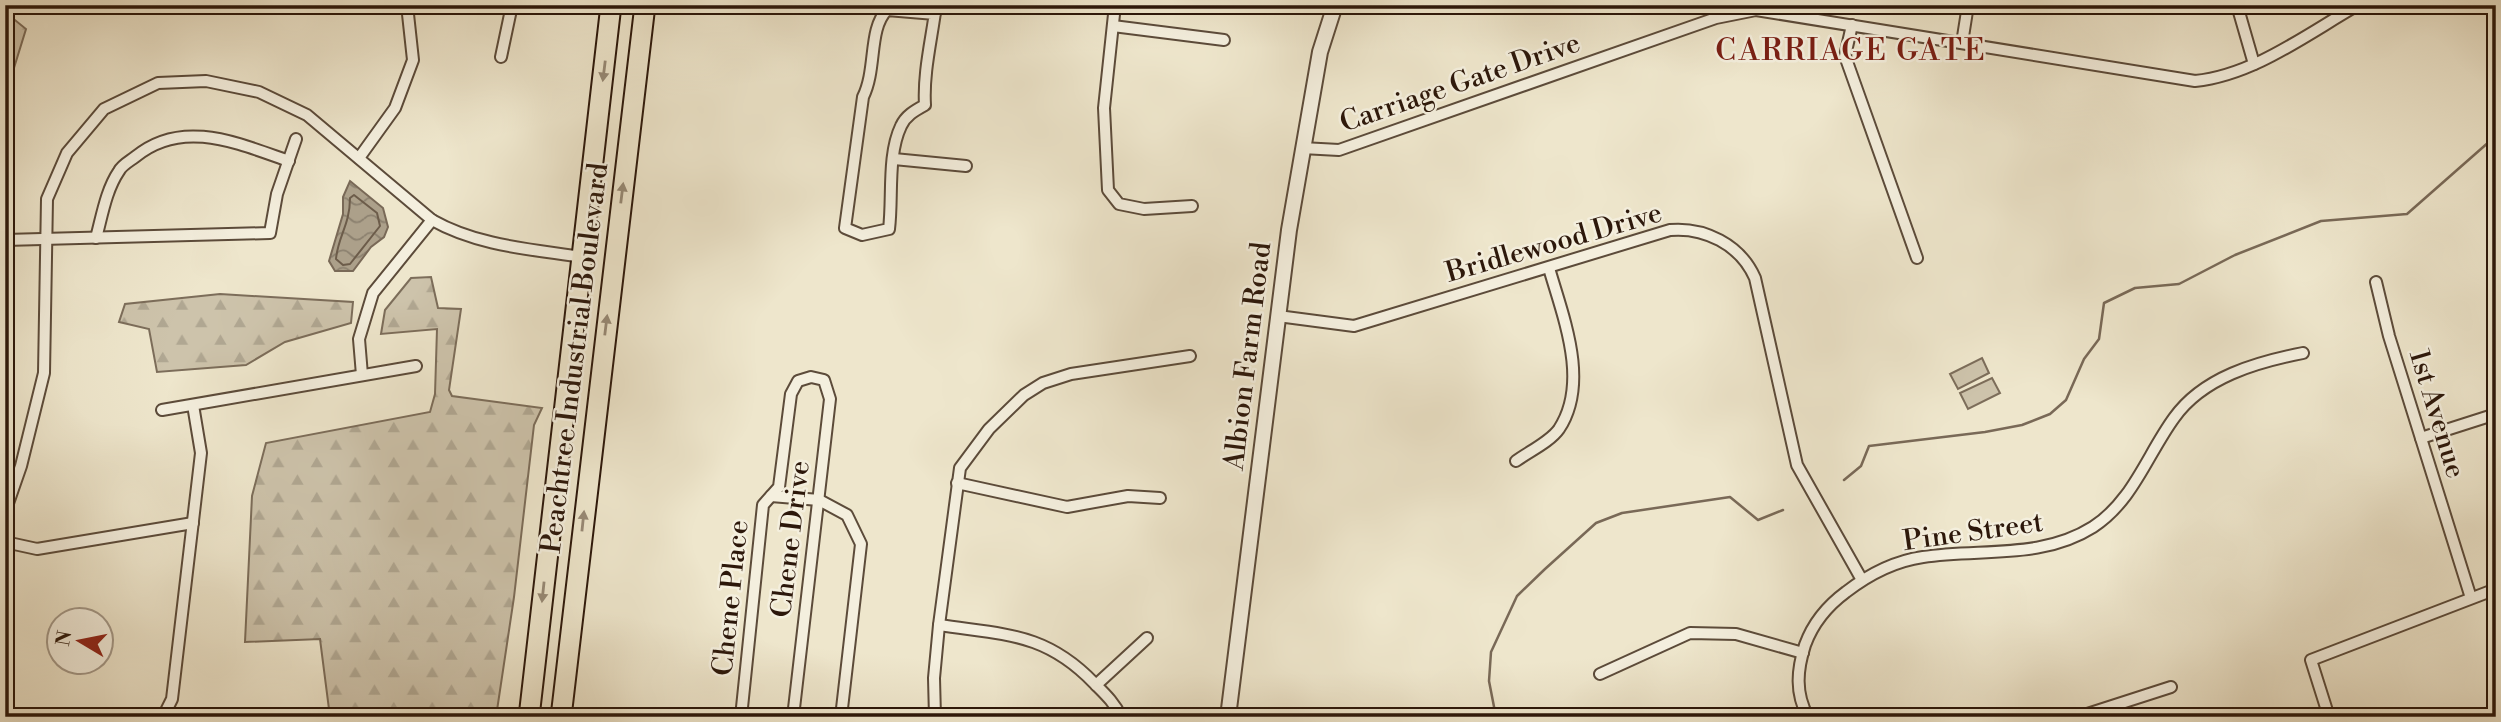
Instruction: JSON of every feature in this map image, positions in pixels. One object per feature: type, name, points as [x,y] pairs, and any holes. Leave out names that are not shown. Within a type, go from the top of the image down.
[{"type":"highway","name":"Peachtree Industrial Boulevard","points":[[528,717],[611,5]]},
{"type":"highway","name":"Peachtree Industrial Boulevard","points":[[561,717],[645,5]]},
{"type":"street","points":[[359,158],[395,108],[413,60],[407,5]]},
{"type":"street","points":[[500,57],[512,5]]},
{"type":"street","points":[[1115,5],[1104,108],[1108,190],[1119,204],[1144,209],[1192,206]]},
{"type":"street","name":"Albion Farm Road","points":[[1228,717],[1278,316],[1302,148],[1320,52],[1335,5]]},
{"type":"street","points":[[1962,43],[1969,5]]},
{"type":"street","points":[[2237,5],[2254,64]]},
{"type":"street","name":"Carriage Gate Drive","points":[[1302,148],[1339,150],[1716,18],[1756,10],[2196,81],[2218,78],[2254,64],[2358,5]]},
{"type":"street","points":[[887,10],[935,10],[924,88],[925,105],[910,114],[900,127],[894,159],[889,229],[862,235],[853,232],[845,228],[863,97],[872,79],[878,19],[887,10]]},
{"type":"street","points":[[1852,25],[1845,56],[1917,258]]},
{"type":"street","points":[[1113,26],[1224,40]]},
{"type":"street","points":[[5,512],[21,466],[44,373],[47,199],[67,153],[104,109],[158,83],[206,81],[259,92],[307,115],[432,220],[456,233],[496,244],[582,257]]},
{"type":"street","points":[[96,238],[104,205],[119,169],[152,143],[178,137],[220,137],[289,161]]},
{"type":"street","points":[[5,240],[270,233],[277,194],[296,139]]},
{"type":"street","points":[[894,159],[966,166]]},
{"type":"street","points":[[362,375],[359,339],[373,293],[432,220]]},
{"type":"street","name":"Bridlewood Drive","points":[[1278,316],[1354,326],[1670,230],[1684,229],[1709,234],[1743,259],[1755,278],[1797,465],[1821,513],[1862,580]]},
{"type":"street","points":[[1516,461],[1558,431],[1573,399],[1570,341],[1549,268]]},
{"type":"street","name":"1st Avenue","points":[[2376,282],[2471,598]]},
{"type":"street","name":"Pine Street","points":[[1808,717],[1798,683],[1803,653],[1819,618],[1833,602],[1862,580],[1922,557],[2035,550],[2075,537],[2095,526],[2132,489],[2174,417],[2196,395],[2257,362],[2303,353]]},
{"type":"street","points":[[935,717],[934,678],[939,625],[960,468],[989,429],[1024,395],[1043,383],[1071,374],[1190,356]]},
{"type":"street","points":[[162,410],[416,366]]},
{"type":"street","name":"Chene Place","points":[[741,717],[763,505],[779,487],[791,394],[798,381],[811,377]]},
{"type":"street","name":"Chene Drive","points":[[793,717],[831,399],[824,380],[811,377]]},
{"type":"street","points":[[163,717],[172,699],[201,453],[194,405]]},
{"type":"street","points":[[2421,438],[2496,414]]},
{"type":"street","points":[[957,483],[1067,507],[1128,496],[1160,498]]},
{"type":"street","points":[[771,496],[819,500],[847,516],[861,544],[841,717]]},
{"type":"street","points":[[5,542],[37,549],[193,523]]},
{"type":"street","points":[[2329,717],[2311,660],[2496,589]]},
{"type":"street","points":[[939,625],[1039,642],[1078,666],[1117,707],[1121,717]]},
{"type":"street","points":[[1600,674],[1690,633],[1737,635],[1803,653]]},
{"type":"street","points":[[1096,685],[1147,638]]},
{"type":"street","points":[[2078,717],[2171,687]]},
{"type":"green space","points":[[5,12],[26,29],[5,97]]},
{"type":"green space","points":[[431,277],[438,308],[461,309],[449,390],[452,396],[542,408],[534,425],[514,597],[496,717],[330,717],[320,639],[245,642],[252,496],[266,443],[430,412],[435,394],[437,329],[381,334],[385,310],[411,278]]},
{"type":"green space","points":[[220,294],[353,302],[351,323],[285,342],[246,365],[157,372],[149,329],[119,322],[125,304]]},
{"type":"green space","points":[[1982,358],[1989,373],[1958,389],[1950,374]]},
{"type":"green space","points":[[1992,378],[2000,393],[1968,409],[1960,393]]},
{"type":"water","points":[[350,181],[383,208],[388,227],[384,237],[371,247],[353,271],[335,271],[329,261],[343,214],[343,197]]},
{"type":"waterway","points":[[1844,480],[1861,466],[1869,446],[1985,432],[2022,425],[2050,414],[2066,400],[2084,359],[2099,339],[2104,303],[2135,288],[2179,284],[2235,255],[2321,221],[2407,214],[2490,141],[2496,139]]},
{"type":"waterway","points":[[1496,717],[1489,681],[1491,652],[1517,596],[1596,523],[1622,513],[1730,497],[1758,520],[1783,510]]},
{"type":"district","name":"CARRIAGE GATE","points":[[1851,51]]}]
